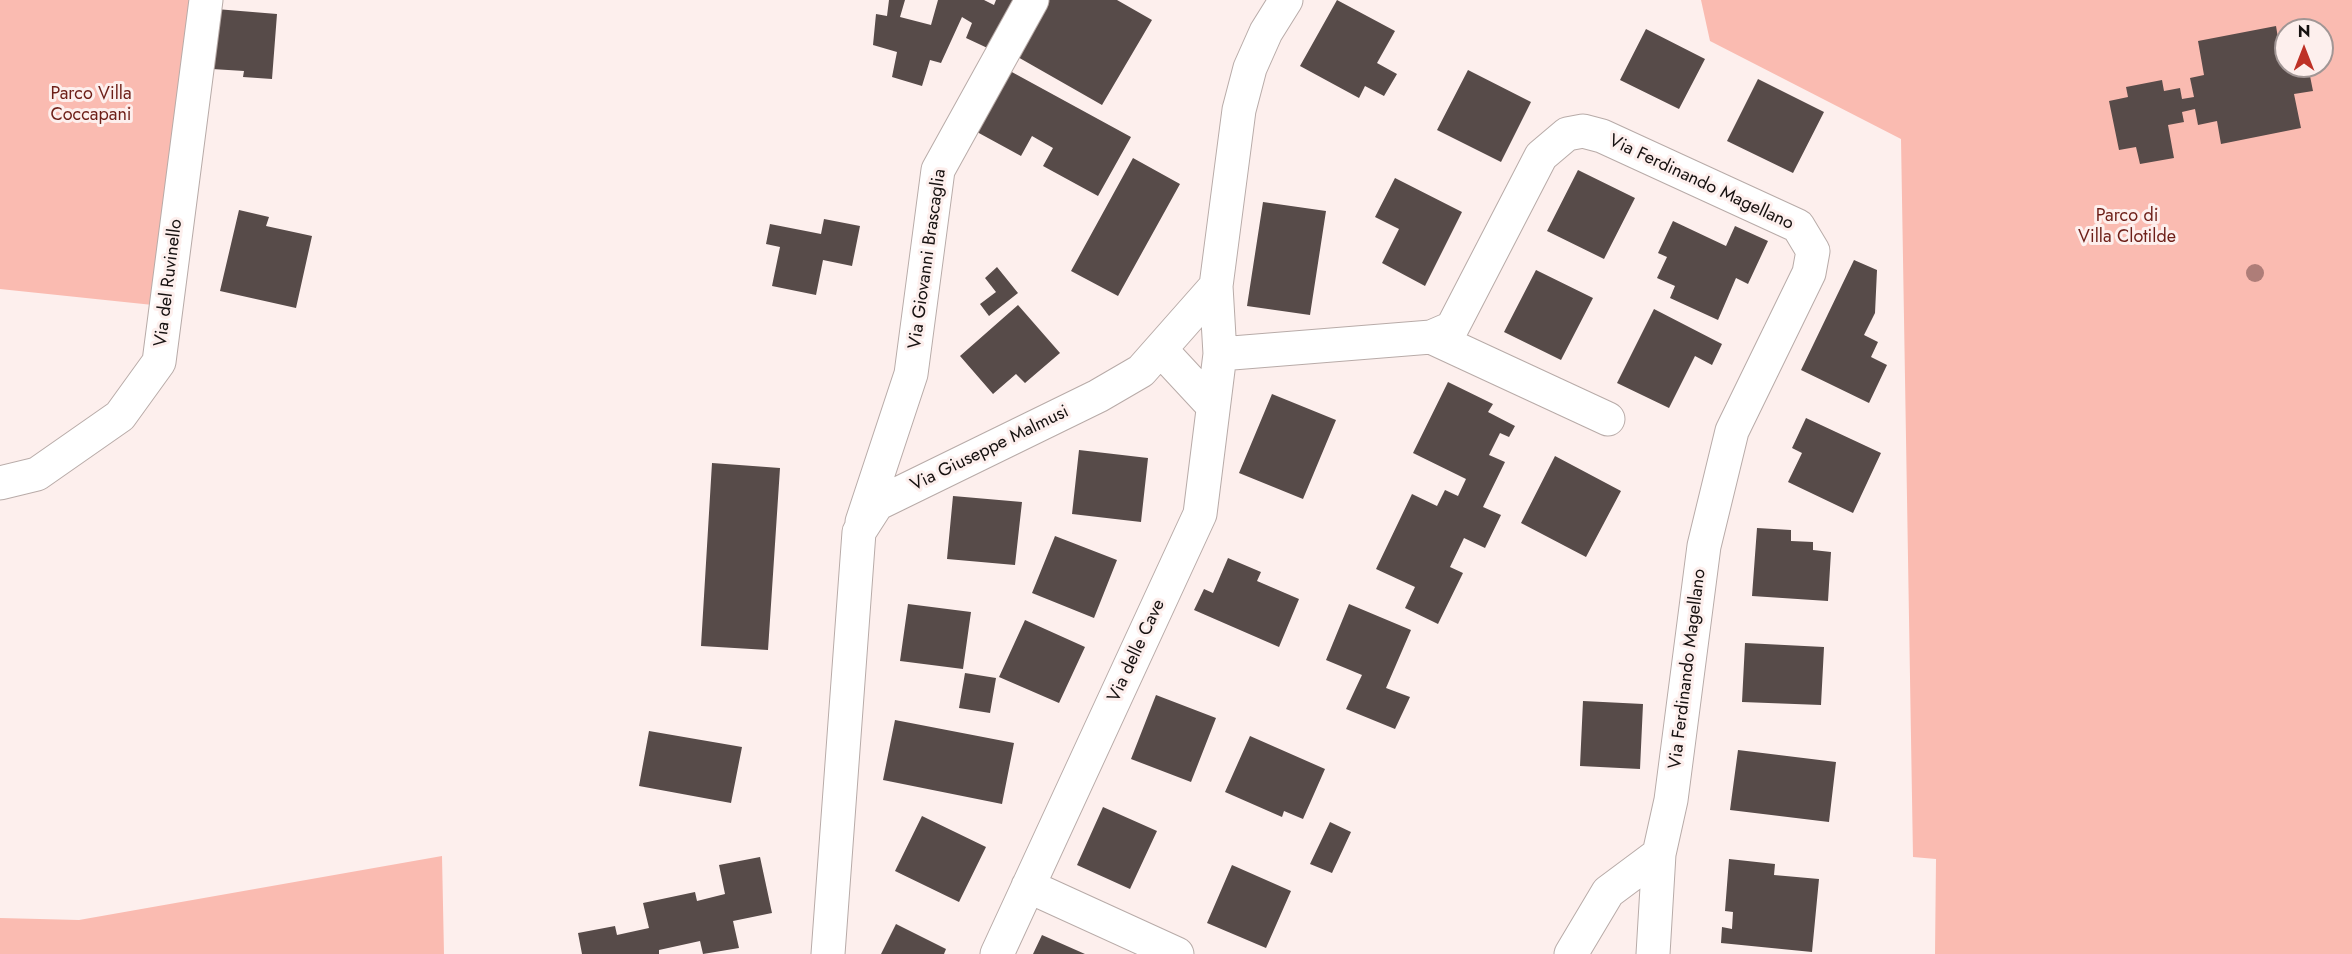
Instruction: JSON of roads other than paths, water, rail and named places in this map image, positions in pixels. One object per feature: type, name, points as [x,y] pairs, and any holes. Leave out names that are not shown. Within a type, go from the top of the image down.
[{"type":"street","name":"Via del Ruvinello","points":[[0,483],[37,474],[120,416],[159,362],[206,0]]},
{"type":"street","name":"Via Giovanni Brascaglia","points":[[859,532],[911,374],[938,170],[1032,0]]},
{"type":"street","points":[[1216,286],[1239,110],[1250,68],[1266,32],[1286,0]]},
{"type":"street","name":"Via Ferdinando Magellano","points":[[1220,354],[1431,337],[1452,327],[1541,156],[1567,134],[1583,131],[1602,136],[1798,226],[1813,251],[1809,273],[1764,362],[1730,443],[1704,546],[1671,800],[1659,854],[1653,954]]},
{"type":"street","name":"Via Giuseppe Malmusi","points":[[828,954],[859,532],[877,504],[1098,396],[1141,371],[1216,286]]},
{"type":"street","name":"Via delle Cave","points":[[997,954],[1200,514],[1220,354],[1216,286]]},
{"type":"street","name":"Via Ferdinando Magellano","points":[[1431,337],[1608,419]]},
{"type":"street","points":[[1161,350],[1213,406]]},
{"type":"street","points":[[1571,954],[1608,891],[1659,854]]},
{"type":"street","points":[[1028,886],[1177,954]]},
{"type":"park label","name":"Parco Villa Coccapani","points":[[91,106]]},
{"type":"park label","name":"Parco di Villa Clotilde","points":[[2127,227]]}]
